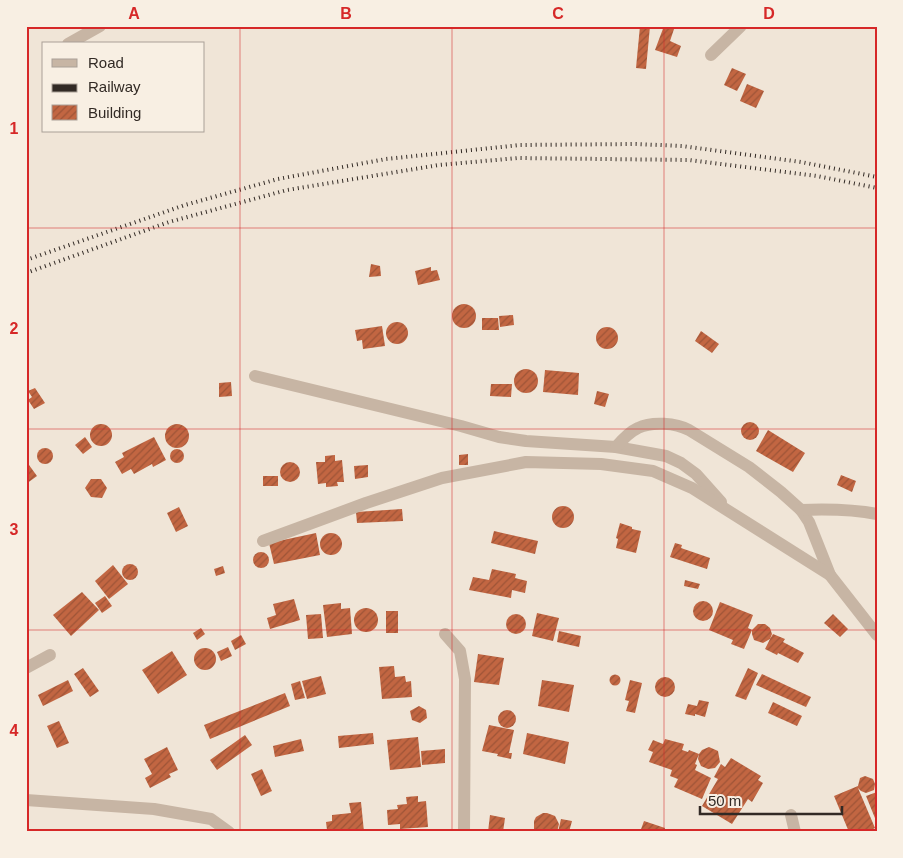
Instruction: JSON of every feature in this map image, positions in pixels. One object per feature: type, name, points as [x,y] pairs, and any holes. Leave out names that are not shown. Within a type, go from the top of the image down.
[{"type":"street","points":[[72,42],[100,26]]},
{"type":"street","points":[[711,55],[741,26]]},
{"type":"street","points":[[255,376],[499,437],[526,441],[616,447],[666,456],[681,463],[696,474],[725,508]]},
{"type":"street","points":[[616,447],[639,427],[680,425],[749,467],[801,510],[809,522],[830,575],[877,635]]},
{"type":"street","points":[[263,541],[366,503],[442,478],[526,462],[601,464],[653,471],[692,488],[830,575]]},
{"type":"street","points":[[801,510],[858,510],[877,514]]},
{"type":"street","points":[[445,634],[460,651],[465,679],[464,832]]},
{"type":"street","points":[[26,668],[50,656]]},
{"type":"street","points":[[26,800],[154,810],[211,819],[229,832]]},
{"type":"street","points":[[791,814],[795,832]]},
{"type":"building","points":[[640,26],[650,26],[646,69],[636,68]]},
{"type":"building","points":[[664,26],[675,26],[670,41],[681,46],[677,57],[655,50]]},
{"type":"building","points":[[732,68],[746,74],[737,91],[724,85]]},
{"type":"building","points":[[747,84],[764,91],[756,108],[740,101]]},
{"type":"building","points":[[371,264],[380,266],[381,276],[369,277]]},
{"type":"building","points":[[431,267],[431,271],[437,270],[440,280],[418,285],[415,271]]},
{"type":"building","points":[[464,304],[473,307],[476,316],[473,325],[464,328],[455,325],[452,316],[455,307]]},
{"type":"building","points":[[513,315],[514,325],[500,327],[499,316]]},
{"type":"building","points":[[482,318],[498,318],[499,330],[482,330]]},
{"type":"building","points":[[397,322],[405,325],[408,333],[405,341],[397,344],[389,341],[386,333],[389,325]]},
{"type":"building","points":[[382,326],[385,346],[363,349],[362,340],[357,341],[355,330]]},
{"type":"building","points":[[607,327],[615,330],[618,338],[615,346],[607,349],[599,346],[596,338],[599,330]]},
{"type":"building","points":[[701,331],[719,344],[712,353],[695,341]]},
{"type":"building","points":[[526,369],[531,370],[537,376],[537,386],[531,392],[526,393],[521,392],[515,386],[514,381],[515,376],[521,370]]},
{"type":"building","points":[[545,370],[579,373],[578,395],[543,392]]},
{"type":"building","points":[[231,382],[232,396],[219,397],[219,383]]},
{"type":"building","points":[[491,384],[512,384],[511,397],[490,396]]},
{"type":"building","points":[[35,388],[45,403],[34,409],[28,400],[32,397],[28,391]]},
{"type":"building","points":[[597,391],[609,394],[605,407],[594,404]]},
{"type":"building","points":[[750,422],[756,425],[759,431],[756,437],[750,440],[744,437],[741,431],[744,425]]},
{"type":"building","points":[[101,424],[109,427],[112,435],[109,443],[101,446],[93,443],[90,435],[93,427]]},
{"type":"building","points":[[177,424],[185,428],[189,436],[185,444],[177,448],[169,444],[165,436],[169,428]]},
{"type":"building","points":[[768,430],[805,453],[793,472],[756,451]]},
{"type":"building","points":[[85,437],[92,447],[83,454],[75,445]]},
{"type":"building","points":[[154,437],[166,460],[153,467],[152,464],[134,474],[131,469],[122,474],[115,462],[124,457],[122,453]]},
{"type":"building","points":[[45,448],[53,456],[45,464],[37,456]]},
{"type":"building","points":[[177,449],[182,451],[184,456],[182,461],[177,463],[172,461],[170,456],[172,451]]},
{"type":"building","points":[[468,454],[468,465],[459,465],[459,455]]},
{"type":"building","points":[[335,455],[335,461],[342,460],[344,482],[337,482],[338,486],[326,487],[326,483],[318,484],[316,462],[325,462],[325,456]]},
{"type":"building","points":[[290,462],[297,465],[300,472],[297,479],[290,482],[283,479],[280,472],[283,465]]},
{"type":"building","points":[[29,465],[37,476],[26,484],[26,467]]},
{"type":"building","points":[[368,465],[368,477],[355,479],[354,466]]},
{"type":"building","points":[[841,475],[856,481],[852,492],[837,485]]},
{"type":"building","points":[[263,476],[278,476],[278,486],[263,486]]},
{"type":"building","points":[[91,479],[101,479],[107,488],[102,498],[91,497],[85,488]]},
{"type":"building","points":[[563,506],[571,509],[574,517],[571,525],[563,528],[555,525],[552,517],[555,509]]},
{"type":"building","points":[[179,507],[188,526],[176,532],[167,513]]},
{"type":"building","points":[[402,509],[403,521],[357,523],[356,512]]},
{"type":"building","points":[[620,523],[641,531],[636,553],[616,548],[618,539],[616,538]]},
{"type":"building","points":[[494,531],[538,541],[535,554],[491,543]]},
{"type":"building","points":[[316,533],[320,555],[274,564],[269,543]]},
{"type":"building","points":[[327,533],[335,533],[342,540],[342,548],[335,555],[327,555],[320,548],[320,540]]},
{"type":"building","points":[[675,543],[682,545],[681,548],[710,558],[707,569],[670,557]]},
{"type":"building","points":[[258,552],[264,552],[269,557],[267,566],[258,568],[253,563],[253,557]]},
{"type":"building","points":[[130,564],[138,572],[130,580],[122,572]]},
{"type":"building","points":[[113,565],[128,584],[109,599],[95,581]]},
{"type":"building","points":[[223,566],[225,573],[216,576],[214,569]]},
{"type":"building","points":[[492,569],[516,574],[515,578],[527,581],[525,593],[512,590],[511,598],[469,590],[473,577],[489,580]]},
{"type":"building","points":[[685,580],[700,584],[698,589],[684,586]]},
{"type":"building","points":[[82,592],[99,610],[71,636],[53,615]]},
{"type":"building","points":[[105,596],[112,606],[102,613],[95,603]]},
{"type":"building","points":[[294,599],[300,620],[270,629],[267,618],[276,615],[273,604]]},
{"type":"building","points":[[703,601],[710,604],[713,611],[710,618],[703,621],[696,618],[693,611],[696,604]]},
{"type":"building","points":[[720,602],[753,615],[748,628],[752,630],[744,649],[731,644],[733,640],[709,630]]},
{"type":"building","points":[[341,603],[341,609],[350,608],[352,634],[327,637],[323,605]]},
{"type":"building","points":[[366,608],[371,609],[377,615],[377,625],[371,631],[366,632],[361,631],[355,625],[354,620],[355,615],[361,609]]},
{"type":"building","points":[[386,611],[398,611],[398,633],[386,633]]},
{"type":"building","points":[[537,613],[559,618],[553,641],[532,636]]},
{"type":"building","points":[[321,614],[323,638],[308,639],[306,615]]},
{"type":"building","points":[[516,614],[523,617],[526,624],[523,631],[516,634],[509,631],[506,624],[509,617]]},
{"type":"building","points":[[833,614],[848,629],[840,637],[824,623]]},
{"type":"building","points":[[758,624],[765,624],[770,628],[772,634],[770,639],[763,643],[754,640],[752,634],[752,630]]},
{"type":"building","points":[[201,628],[205,634],[197,640],[193,633]]},
{"type":"building","points":[[559,631],[581,636],[579,647],[557,642]]},
{"type":"building","points":[[773,634],[785,639],[783,642],[804,653],[798,663],[765,649]]},
{"type":"building","points":[[241,635],[246,644],[235,650],[231,641]]},
{"type":"building","points":[[228,647],[232,656],[221,661],[217,652]]},
{"type":"building","points":[[201,648],[209,648],[216,655],[216,663],[209,670],[201,670],[194,663],[194,655]]},
{"type":"building","points":[[172,651],[187,675],[158,694],[142,670]]},
{"type":"building","points":[[478,654],[504,658],[499,685],[474,682]]},
{"type":"building","points":[[394,666],[395,677],[405,676],[406,682],[411,681],[412,697],[382,699],[379,667]]},
{"type":"building","points":[[83,668],[99,691],[90,697],[74,674]]},
{"type":"building","points":[[748,668],[758,673],[746,700],[735,696]]},
{"type":"building","points":[[615,674],[621,680],[615,686],[609,680]]},
{"type":"building","points":[[762,674],[811,697],[806,707],[756,685]]},
{"type":"building","points":[[321,676],[326,694],[307,699],[302,681]]},
{"type":"building","points":[[665,677],[672,680],[675,687],[672,694],[665,697],[658,694],[655,687],[658,680]]},
{"type":"building","points":[[68,680],[73,691],[43,706],[38,695]]},
{"type":"building","points":[[542,680],[574,685],[569,712],[538,706]]},
{"type":"building","points":[[630,680],[642,683],[635,713],[626,711],[629,701],[625,700]]},
{"type":"building","points":[[300,681],[305,698],[295,700],[291,684]]},
{"type":"building","points":[[285,693],[290,706],[210,739],[204,725]]},
{"type":"building","points":[[699,700],[709,702],[705,717],[685,714],[688,704],[697,706]]},
{"type":"building","points":[[773,702],[802,716],[797,726],[768,713]]},
{"type":"building","points":[[419,706],[426,710],[427,718],[420,723],[412,720],[410,711]]},
{"type":"building","points":[[507,710],[513,713],[516,719],[513,725],[507,728],[501,725],[498,719],[501,713]]},
{"type":"building","points":[[59,721],[69,743],[57,748],[47,726]]},
{"type":"building","points":[[489,725],[514,730],[509,753],[512,753],[511,759],[482,751]]},
{"type":"building","points":[[373,733],[374,744],[339,748],[338,736]]},
{"type":"building","points":[[527,733],[569,742],[565,764],[523,754]]},
{"type":"building","points":[[245,735],[252,745],[217,770],[210,760]]},
{"type":"building","points":[[418,737],[421,767],[390,770],[387,740]]},
{"type":"building","points":[[301,739],[304,751],[275,757],[273,746]]},
{"type":"building","points":[[665,739],[684,744],[682,750],[688,752],[689,750],[699,754],[695,770],[711,778],[702,799],[674,787],[678,779],[670,776],[672,770],[649,762],[653,752],[648,750],[653,740],[663,744]]},
{"type":"building","points":[[167,747],[178,770],[169,774],[171,777],[150,788],[145,778],[152,774],[144,759]]},
{"type":"building","points":[[709,747],[718,751],[720,762],[715,768],[708,769],[701,766],[698,759],[702,750]]},
{"type":"building","points":[[445,749],[445,763],[422,765],[421,751]]},
{"type":"building","points":[[731,758],[761,776],[758,780],[763,783],[752,802],[748,799],[732,824],[702,806],[718,779],[714,777],[721,764],[725,767]]},
{"type":"building","points":[[262,769],[272,791],[261,796],[251,774]]},
{"type":"building","points":[[865,776],[873,779],[875,784],[874,790],[866,793],[858,788],[875,828],[867,832],[849,832],[834,796],[858,786],[860,778]]},
{"type":"building","points":[[877,792],[877,823],[866,796]]},
{"type":"building","points":[[418,796],[418,802],[426,801],[428,827],[400,829],[400,824],[388,825],[387,810],[398,809],[397,805],[407,804],[406,797]]},
{"type":"building","points":[[361,802],[364,832],[334,832],[333,829],[327,830],[326,822],[332,821],[332,815],[351,813],[349,803]]},
{"type":"building","points":[[543,813],[555,816],[559,824],[557,832],[534,832],[534,821],[536,817]]},
{"type":"building","points":[[490,815],[505,818],[503,832],[488,832]]},
{"type":"building","points":[[561,819],[572,821],[569,832],[558,832]]},
{"type":"building","points":[[644,821],[665,828],[664,832],[640,832]]},
{"type":"railway","points":[[26,260],[185,205],[278,179],[386,159],[520,145],[636,144],[682,146],[801,162],[877,177]]},
{"type":"railway","points":[[26,273],[169,222],[287,190],[439,165],[518,158],[689,160],[817,176],[877,188]]}]
